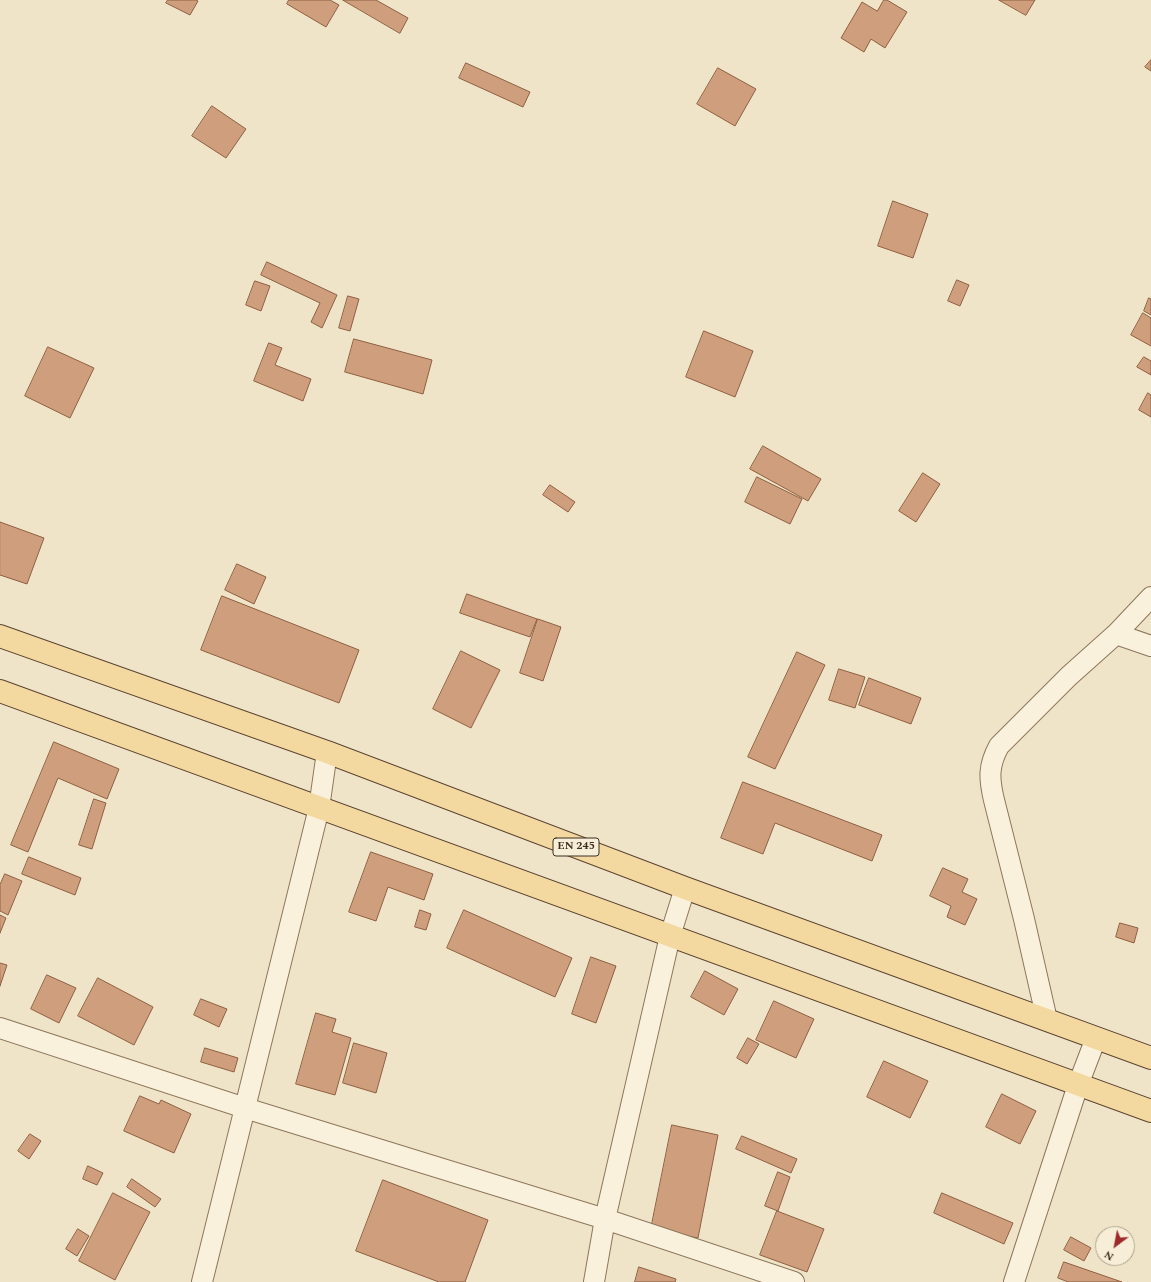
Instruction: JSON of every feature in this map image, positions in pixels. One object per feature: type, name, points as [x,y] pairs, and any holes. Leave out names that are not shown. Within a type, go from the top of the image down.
[{"type":"main road","name":"EN 245","points":[[0,636],[327,752],[685,888],[1151,1058]]},
{"type":"main road","points":[[0,691],[1151,1111]]},
{"type":"street","points":[[1047,1020],[1024,919],[994,800],[990,781],[990,768],[993,756],[999,746],[1068,676],[1116,634],[1151,597]]},
{"type":"street","points":[[1116,634],[1151,646]]},
{"type":"street","points":[[202,1282],[319,808],[327,752]]},
{"type":"street","points":[[594,1282],[605,1219],[670,936],[685,888]]},
{"type":"street","points":[[0,1028],[245,1108],[605,1219],[794,1282]]},
{"type":"street","points":[[1014,1282],[1078,1085],[1096,1038]]},
{"type":"building","points":[[168,0],[198,1],[190,15],[166,3]]},
{"type":"building","points":[[289,0],[330,0],[339,5],[326,27],[287,4]]},
{"type":"building","points":[[343,0],[376,0],[408,18],[400,33]]},
{"type":"building","points":[[884,0],[887,0],[907,12],[885,48],[871,39],[864,52],[841,38],[862,2],[877,11]]},
{"type":"building","points":[[999,0],[1035,0],[1026,15]]},
{"type":"building","points":[[1151,60],[1151,71],[1145,67]]},
{"type":"building","points":[[466,63],[530,92],[523,107],[459,78]]},
{"type":"building","points":[[718,68],[756,89],[735,126],[697,104]]},
{"type":"building","points":[[212,106],[246,129],[226,158],[192,136]]},
{"type":"building","points":[[893,201],[928,214],[913,258],[878,246]]},
{"type":"building","points":[[267,262],[337,295],[322,328],[311,322],[320,303],[261,275]]},
{"type":"building","points":[[957,280],[969,285],[960,306],[948,301]]},
{"type":"building","points":[[255,281],[270,286],[261,311],[246,305]]},
{"type":"building","points":[[348,296],[359,299],[350,331],[339,328]]},
{"type":"building","points":[[1149,298],[1151,299],[1151,315],[1144,311]]},
{"type":"building","points":[[1143,313],[1151,318],[1151,346],[1131,335]]},
{"type":"building","points":[[704,331],[753,351],[735,397],[686,377]]},
{"type":"building","points":[[354,339],[432,360],[423,394],[345,372]]},
{"type":"building","points":[[269,343],[282,348],[275,365],[311,379],[303,401],[254,381]]},
{"type":"building","points":[[48,347],[94,368],[70,418],[25,396]]},
{"type":"building","points":[[1144,357],[1151,361],[1151,375],[1137,367]]},
{"type":"building","points":[[1148,393],[1151,395],[1151,417],[1139,410]]},
{"type":"building","points":[[763,446],[821,479],[808,501],[750,469]]},
{"type":"building","points":[[923,473],[940,484],[916,522],[899,511]]},
{"type":"building","points":[[757,477],[802,499],[790,524],[745,502]]},
{"type":"building","points":[[550,485],[575,502],[568,512],[543,495]]},
{"type":"building","points":[[0,522],[44,538],[27,584],[0,575]]},
{"type":"building","points":[[237,564],[266,577],[254,604],[225,590]]},
{"type":"building","points":[[467,594],[537,619],[530,637],[460,613]]},
{"type":"building","points":[[222,596],[359,650],[339,703],[201,650]]},
{"type":"building","points":[[538,619],[561,627],[543,681],[520,673]]},
{"type":"building","points":[[461,651],[500,670],[471,728],[433,709]]},
{"type":"building","points":[[797,652],[825,665],[775,769],[748,757]]},
{"type":"building","points":[[839,669],[865,677],[855,708],[829,700]]},
{"type":"building","points":[[869,678],[921,698],[911,724],[859,705]]},
{"type":"building","points":[[54,742],[119,769],[107,799],[58,778],[28,852],[11,845]]},
{"type":"building","points":[[743,782],[882,835],[872,861],[775,823],[763,854],[721,838]]},
{"type":"building","points":[[94,799],[106,803],[92,849],[79,845]]},
{"type":"building","points":[[371,852],[433,874],[424,900],[388,887],[376,921],[349,912]]},
{"type":"building","points":[[29,857],[81,878],[75,895],[22,874]]},
{"type":"building","points":[[943,868],[968,879],[962,892],[977,899],[965,925],[947,917],[951,906],[930,896]]},
{"type":"building","points":[[5,874],[22,881],[8,915],[0,911],[0,885]]},
{"type":"building","points":[[420,910],[431,914],[426,930],[415,927]]},
{"type":"building","points":[[464,910],[572,958],[555,997],[447,948]]},
{"type":"building","points":[[0,915],[6,918],[0,933]]},
{"type":"building","points":[[1120,923],[1138,928],[1134,943],[1116,937]]},
{"type":"building","points":[[591,957],[616,966],[596,1023],[572,1014]]},
{"type":"building","points":[[0,963],[7,965],[0,986]]},
{"type":"building","points":[[705,971],[738,989],[724,1015],[691,997]]},
{"type":"building","points":[[47,975],[76,988],[59,1023],[31,1009]]},
{"type":"building","points":[[98,978],[153,1007],[134,1045],[78,1016]]},
{"type":"building","points":[[201,999],[227,1009],[219,1027],[194,1015]]},
{"type":"building","points":[[774,1001],[814,1019],[796,1058],[756,1040]]},
{"type":"building","points":[[316,1013],[336,1019],[332,1032],[351,1038],[335,1095],[296,1084]]},
{"type":"building","points":[[748,1038],[759,1044],[747,1064],[737,1058]]},
{"type":"building","points":[[354,1043],[387,1053],[376,1093],[343,1083]]},
{"type":"building","points":[[205,1048],[238,1058],[234,1072],[201,1062]]},
{"type":"building","points":[[884,1061],[928,1081],[910,1118],[867,1097]]},
{"type":"building","points":[[1002,1094],[1036,1111],[1020,1144],[986,1127]]},
{"type":"building","points":[[140,1096],[159,1104],[161,1100],[191,1114],[174,1153],[124,1131]]},
{"type":"building","points":[[672,1125],[718,1135],[698,1238],[651,1229]]},
{"type":"building","points":[[30,1134],[41,1141],[29,1159],[18,1151]]},
{"type":"building","points":[[742,1136],[797,1159],[791,1173],[736,1149]]},
{"type":"building","points":[[88,1166],[103,1173],[97,1185],[83,1179]]},
{"type":"building","points":[[778,1172],[790,1177],[778,1211],[765,1206]]},
{"type":"building","points":[[132,1179],[161,1199],[155,1207],[127,1187]]},
{"type":"building","points":[[383,1180],[488,1220],[465,1282],[439,1282],[356,1251]]},
{"type":"building","points":[[113,1193],[150,1212],[115,1280],[79,1261]]},
{"type":"building","points":[[942,1193],[1013,1223],[1004,1244],[934,1213]]},
{"type":"building","points":[[777,1211],[824,1229],[807,1272],[760,1255]]},
{"type":"building","points":[[78,1229],[89,1236],[77,1256],[66,1249]]},
{"type":"building","points":[[1071,1237],[1091,1248],[1084,1261],[1064,1250]]},
{"type":"building","points":[[1064,1262],[1122,1282],[1068,1282],[1058,1278]]},
{"type":"building","points":[[639,1267],[676,1279],[675,1282],[635,1282]]}]
